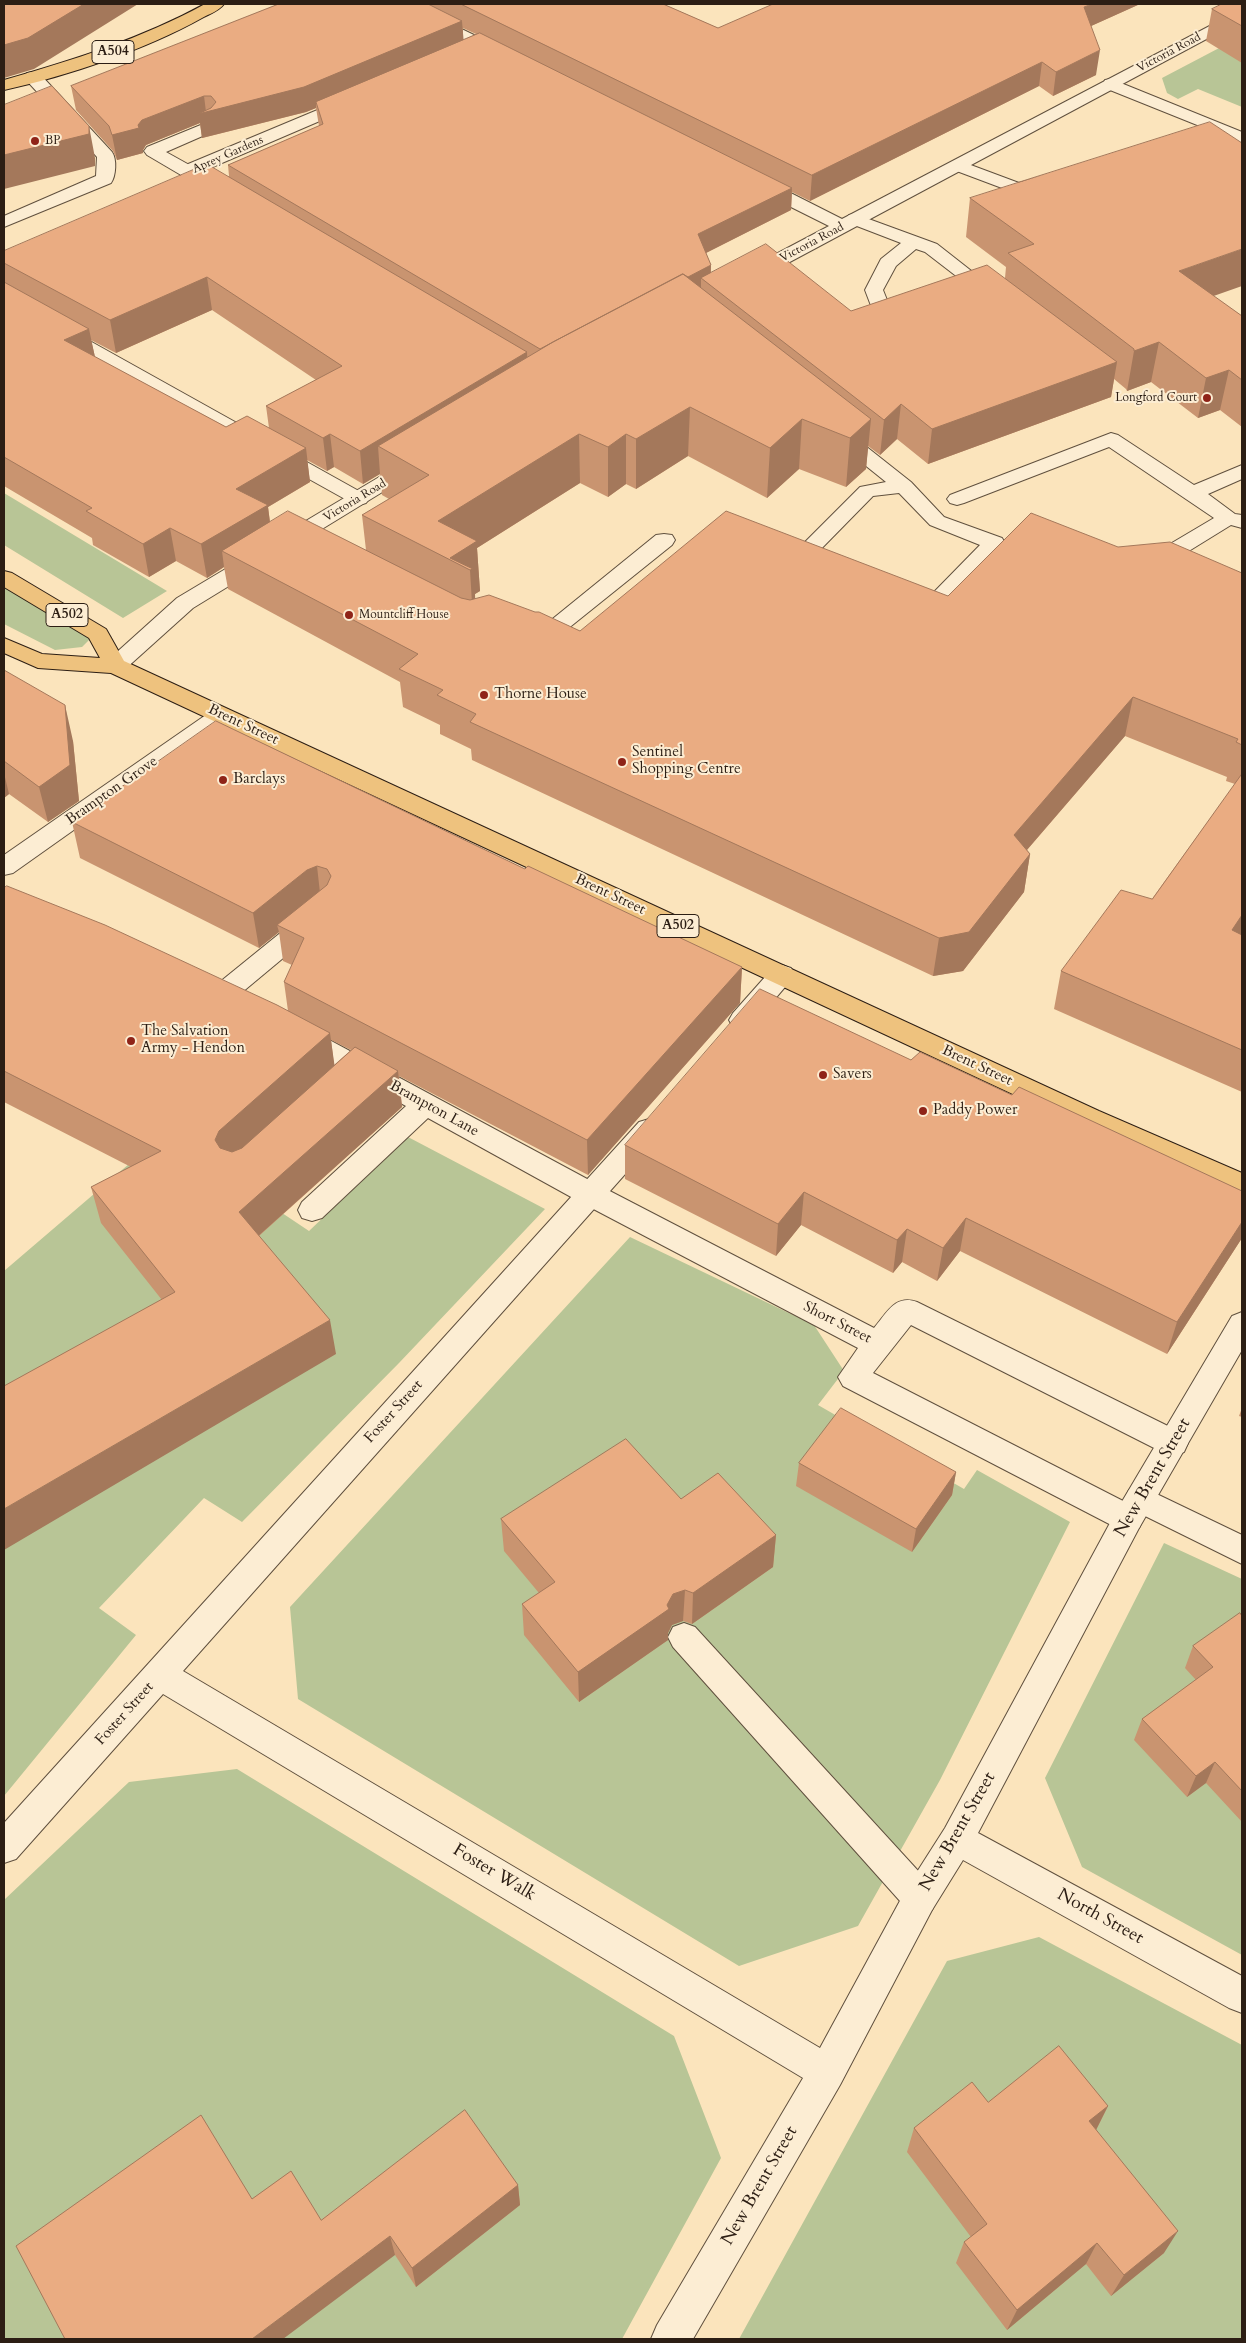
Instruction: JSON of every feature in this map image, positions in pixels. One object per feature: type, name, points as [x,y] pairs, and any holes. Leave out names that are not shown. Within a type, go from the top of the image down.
[{"type":"main road","name":"A504","points":[[4,85],[121,49],[180,25],[216,4]]},
{"type":"main road","name":"A502","points":[[4,578],[98,634],[115,666]]},
{"type":"main road","name":"Brent Street","points":[[4,645],[38,661],[115,666],[1089,1118],[1242,1185]]},
{"type":"street","points":[[398,4],[518,62]]},
{"type":"street","points":[[1224,7],[1242,14]]},
{"type":"street","name":"Victoria Road","points":[[734,284],[960,166],[1242,14]]},
{"type":"street","points":[[465,52],[483,45]]},
{"type":"street","points":[[4,222],[105,179],[106,156],[33,77]]},
{"type":"street","points":[[1111,84],[1242,138]]},
{"type":"street","name":"Aprey Gardens","points":[[187,171],[366,94]]},
{"type":"street","points":[[187,171],[153,151],[208,128]]},
{"type":"street","points":[[960,166],[1018,189],[1065,174]]},
{"type":"street","name":"Aprey Gardens","points":[[187,171],[238,202]]},
{"type":"street","points":[[746,178],[849,223],[914,241],[931,248],[1008,307]]},
{"type":"street","points":[[885,320],[874,290],[888,263],[914,241]]},
{"type":"street","points":[[4,301],[359,499]]},
{"type":"street","points":[[820,420],[904,486],[937,522],[994,543],[937,601],[890,583]]},
{"type":"street","points":[[957,499],[1111,439],[1235,520],[1168,555],[1242,586]]},
{"type":"street","name":"Victoria Road","points":[[115,666],[185,603],[301,542],[359,499],[427,457]]},
{"type":"street","points":[[1193,493],[1242,471]]},
{"type":"street","points":[[853,569],[806,552],[866,491],[904,486]]},
{"type":"street","points":[[510,631],[537,642],[664,540]]},
{"type":"street","name":"Brampton Grove","points":[[4,866],[221,715]]},
{"type":"street","points":[[244,1009],[210,993],[322,913]]},
{"type":"street","points":[[726,1039],[782,974]]},
{"type":"street","name":"Brampton Lane","points":[[277,1025],[592,1195]]},
{"type":"street","points":[[336,1086],[357,1067]]},
{"type":"street","points":[[312,1210],[425,1105]]},
{"type":"street","name":"Foster Street","points":[[4,1848],[161,1675],[484,1312],[592,1195],[669,1106]]},
{"type":"street","name":"Short Street","points":[[592,1195],[878,1344],[853,1376],[1134,1509]]},
{"type":"street","points":[[878,1344],[907,1310],[1173,1443]]},
{"type":"street","name":"New Brent Street","points":[[671,2339],[827,2072],[920,1898],[957,1839],[1134,1509],[1242,1324]]},
{"type":"street","points":[[1134,1509],[1242,1550]]},
{"type":"street","points":[[684,1637],[920,1898]]},
{"type":"street","name":"Foster Walk","points":[[161,1675],[827,2072]]},
{"type":"street","name":"North Street","points":[[957,1839],[1242,1995]]},
{"type":"green space","points":[[1242,36],[1242,107],[1198,89],[1178,99],[1167,93],[1162,78]]},
{"type":"green space","points":[[4,493],[167,591],[123,618],[4,545]]},
{"type":"green space","points":[[4,586],[91,638],[82,647],[55,650],[4,624]]},
{"type":"green space","points":[[164,1134],[309,1231],[408,1137],[545,1209],[399,1363],[242,1522],[204,1498],[99,1608],[136,1635],[4,1796],[4,1271]]},
{"type":"green space","points":[[630,1237],[814,1325],[844,1371],[818,1405],[964,1489],[977,1470],[1070,1522],[940,1780],[858,1926],[739,1966],[298,1699],[290,1607]]},
{"type":"green space","points":[[1164,1543],[1242,1579],[1242,1955],[1082,1867],[1045,1778]]},
{"type":"green space","points":[[237,1769],[674,2036],[721,2158],[622,2339],[4,2339],[4,1900],[129,1782]]},
{"type":"green space","points":[[1039,1937],[1242,2045],[1242,2339],[739,2339],[947,1961]]},
{"type":"building","points":[[4,4],[84,4],[28,38],[4,45]]},
{"type":"building","points":[[279,4],[428,4],[462,21],[304,87],[198,114],[211,108],[216,102],[211,96],[204,96],[142,120],[138,125],[139,128],[112,135],[109,126],[71,86]]},
{"type":"building","points":[[461,4],[663,4],[718,28],[773,4],[1092,4],[1084,7],[1100,50],[1056,72],[1042,62],[812,175]]},
{"type":"building","points":[[1222,4],[1242,4],[1242,26],[1212,9]]},
{"type":"building","points":[[480,33],[792,188],[698,234],[711,265],[688,277],[683,274],[540,349],[228,165],[323,124],[316,102]]},
{"type":"building","points":[[52,86],[89,126],[89,134],[4,155],[4,105]]},
{"type":"building","points":[[1210,122],[1242,143],[1242,249],[1179,271],[1242,316],[1242,380],[1229,370],[1206,378],[1159,342],[1134,351],[1134,349],[1008,253],[1034,244],[970,198]]},
{"type":"building","points":[[207,164],[527,352],[360,451],[330,434],[323,438],[266,406],[342,366],[207,277],[110,320],[4,263],[4,251]]},
{"type":"building","points":[[766,244],[851,311],[987,265],[1117,362],[932,429],[901,404],[884,420],[701,278]]},
{"type":"building","points":[[683,274],[871,419],[850,438],[802,419],[770,448],[690,407],[636,439],[626,434],[608,447],[579,434],[438,521],[477,541],[450,558],[473,569],[470,570],[362,515],[429,475],[378,446],[553,342]]},
{"type":"building","points":[[4,282],[89,329],[64,340],[226,427],[247,416],[306,448],[236,489],[268,505],[201,544],[170,528],[143,544],[86,511],[92,508],[4,457]]},
{"type":"building","points":[[288,511],[461,598],[470,600],[489,595],[539,612],[580,631],[726,511],[948,596],[1031,513],[1118,547],[1170,542],[1242,573],[1242,745],[1236,742],[1238,739],[1133,697],[1014,835],[1030,854],[969,932],[939,938],[470,722],[476,714],[437,695],[443,690],[399,669],[418,654],[222,551]]},
{"type":"building","points":[[4,670],[65,705],[70,765],[39,787],[4,761]]},
{"type":"building","points":[[216,721],[525,869],[528,866],[742,967],[587,1140],[284,982],[304,938],[277,925],[327,885],[331,876],[327,869],[317,866],[307,870],[253,913],[72,822]]},
{"type":"building","points":[[1242,774],[1242,915],[1232,930],[1242,935],[1242,1050],[1061,971],[1121,890],[1152,899]]},
{"type":"building","points":[[7,886],[105,925],[277,1005],[330,1033],[219,1131],[215,1140],[220,1148],[232,1152],[242,1148],[355,1047],[398,1071],[239,1212],[330,1320],[4,1509],[4,1386],[175,1292],[91,1187],[161,1151],[4,1071],[4,888]]},
{"type":"building","points":[[760,989],[911,1060],[920,1052],[1012,1095],[1019,1087],[1242,1191],[1242,1222],[1177,1322],[966,1218],[943,1248],[907,1229],[897,1240],[804,1192],[778,1224],[625,1145]]},
{"type":"building","points":[[841,1408],[956,1472],[916,1529],[799,1463]]},
{"type":"building","points":[[626,1439],[681,1499],[718,1473],[776,1535],[693,1593],[685,1590],[673,1594],[667,1605],[669,1609],[578,1672],[522,1604],[555,1582],[501,1519]]},
{"type":"building","points":[[1240,1613],[1242,1616],[1242,1791],[1215,1762],[1196,1776],[1142,1719],[1213,1667],[1193,1646]]},
{"type":"building","points":[[1059,2046],[1108,2106],[1089,2121],[1178,2231],[1124,2275],[1097,2243],[1017,2310],[964,2242],[987,2224],[914,2128],[972,2082],[988,2102]]},
{"type":"building","points":[[465,2110],[518,2185],[412,2268],[390,2236],[252,2339],[65,2339],[16,2246],[201,2115],[252,2199],[291,2171],[321,2220]]},
{"type":"place","name":"BP","points":[[35,141]]},
{"type":"place","name":"Longford Court","points":[[1207,398]]},
{"type":"place","name":"Mountcliff House","points":[[349,615]]},
{"type":"place","name":"Thorne House","points":[[484,695]]},
{"type":"place","name":"Sentinel Shopping Centre","points":[[622,762]]},
{"type":"place","name":"Barclays","points":[[223,780]]},
{"type":"place","name":"The Salvation Army - Hendon","points":[[131,1041]]},
{"type":"place","name":"Savers","points":[[823,1075]]},
{"type":"place","name":"Paddy Power","points":[[923,1111]]}]
